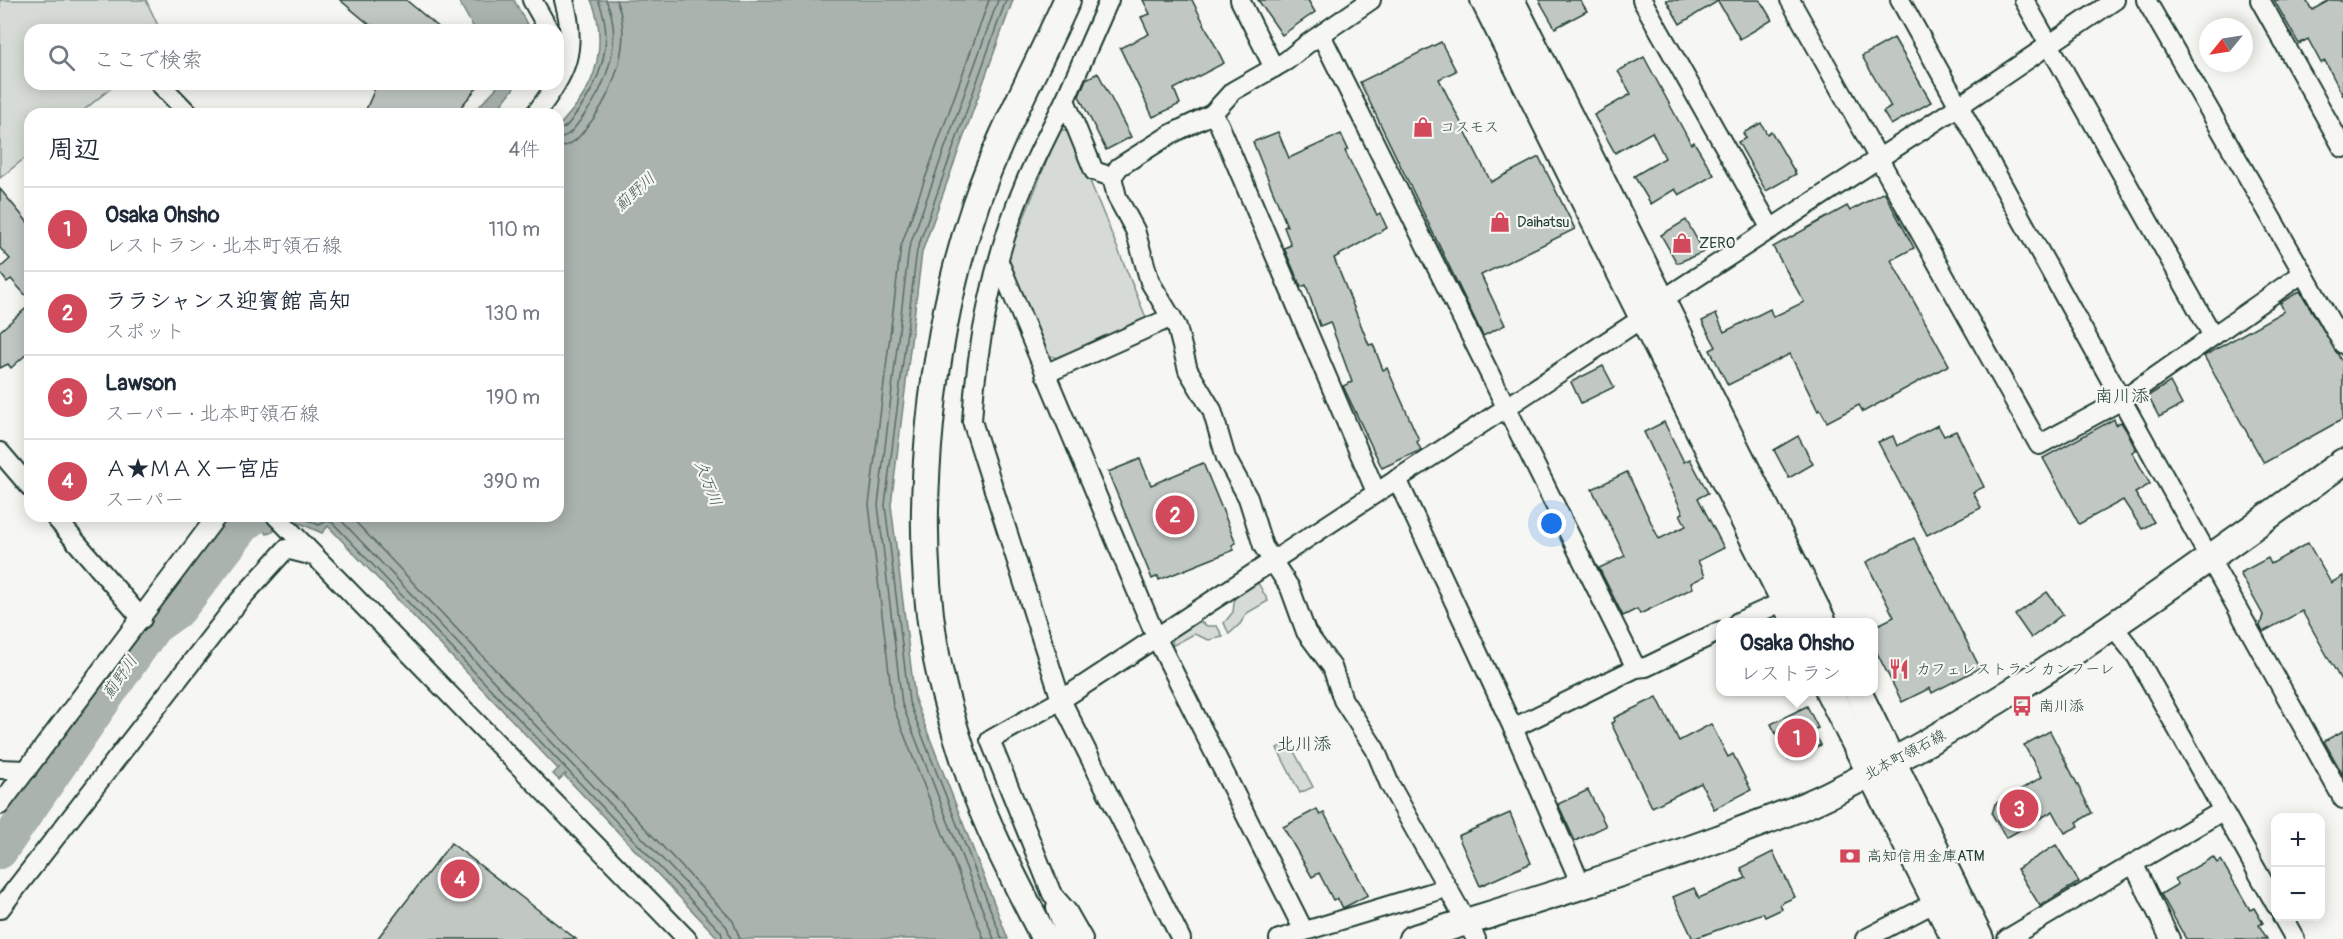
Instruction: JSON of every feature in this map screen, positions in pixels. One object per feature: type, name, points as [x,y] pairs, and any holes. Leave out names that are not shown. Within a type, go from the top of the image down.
[{"type":"street","points":[[532,0],[546,24]]},
{"type":"street","points":[[564,0],[569,24],[564,45]]},
{"type":"street","points":[[1045,939],[994,836],[971,779],[943,683],[934,644],[926,572],[927,477],[937,366],[955,271],[976,202],[998,146],[1067,0]]},
{"type":"street","points":[[1108,0],[1065,100],[1024,185],[999,262],[974,381],[972,421],[1061,700],[1181,939]]},
{"type":"street","points":[[1240,0],[1274,69]]},
{"type":"street","points":[[1371,0],[1274,69],[1233,91],[1212,114],[1119,167],[1112,177],[1117,197],[1135,230],[1150,282],[1172,317],[1181,338],[1188,370],[1212,410],[1226,458],[1248,498],[1270,561],[1290,588],[1306,632],[1332,667],[1343,700],[1375,749],[1390,785],[1471,931]]},
{"type":"street","points":[[1484,0],[1821,618]]},
{"type":"street","points":[[1511,0],[1789,612],[1758,618]]},
{"type":"street","points":[[1642,0],[1771,229]]},
{"type":"street","points":[[1790,0],[2038,445],[2122,400],[2303,273]]},
{"type":"street","points":[[1900,0],[2343,799]]},
{"type":"street","points":[[2024,0],[2213,336]]},
{"type":"street","points":[[2146,0],[2343,344]]},
{"type":"street","points":[[2260,0],[2343,148]]},
{"type":"street","points":[[1067,939],[1052,894],[990,740],[1061,700],[1397,479],[1959,106],[2112,1]]},
{"type":"street","points":[[1321,35],[1636,668]]},
{"type":"street","points":[[166,90],[183,108]]},
{"type":"street","points":[[540,108],[554,90]]},
{"type":"street","points":[[1065,100],[1095,171],[1112,177]]},
{"type":"street","points":[[1212,114],[1219,124],[1376,492]]},
{"type":"street","points":[[999,262],[1156,637],[1304,931]]},
{"type":"street","points":[[1045,374],[1172,317]]},
{"type":"street","points":[[0,452],[24,480]]},
{"type":"street","name":"北本町領石線","points":[[1412,939],[1471,931],[1831,794],[2012,693],[2210,559],[2343,462]]},
{"type":"street","points":[[1397,479],[1513,728],[1582,887]]},
{"type":"street","points":[[59,522],[142,618]]},
{"type":"street","points":[[0,805],[213,522]]},
{"type":"street","points":[[282,522],[314,556],[346,585],[544,794],[687,939]]},
{"type":"street","points":[[0,909],[239,601],[286,549],[314,556]]},
{"type":"street","points":[[2112,625],[2137,657],[2271,896]]},
{"type":"street","points":[[1513,728],[1636,668],[1646,667],[1716,633]]},
{"type":"street","points":[[1832,696],[1882,767],[1980,939]]},
{"type":"street","points":[[1859,696],[1882,767],[1936,902],[1955,939]]},
{"type":"street","points":[[0,769],[27,770]]},
{"type":"street","points":[[2007,939],[2222,811]]},
{"type":"street","points":[[2134,865],[2170,939]]},
{"type":"street","points":[[1278,939],[1446,888]]},
{"type":"street","points":[[1052,894],[1067,911],[1083,939]]},
{"type":"street","points":[[1865,939],[1936,902]]},
{"type":"street","points":[[2285,921],[2295,939]]},
{"type":"shaded area","points":[[0,0],[146,0],[157,24],[24,24],[24,90],[109,90],[86,108],[24,108],[24,159],[0,178]]},
{"type":"shaded area","points":[[1059,130],[1069,130],[1147,320],[1056,358],[1047,354],[1010,264],[1009,255]]},
{"type":"shaded area","points":[[1257,581],[1268,601],[1247,613],[1240,624],[1229,634],[1224,623],[1233,612],[1235,595]]},
{"type":"shaded area","points":[[1197,620],[1207,626],[1217,626],[1223,637],[1209,640],[1194,634],[1172,646],[1173,636]]},
{"type":"shaded area","points":[[1289,742],[1313,787],[1300,793],[1277,748]]},
{"type":"water","points":[[458,0],[514,0],[527,24],[472,24]]},
{"type":"water","name":"久万川","points":[[591,0],[1013,0],[922,252],[891,505],[915,700],[1008,939],[719,939],[565,776],[566,773],[559,780],[553,774],[558,769],[328,526],[322,533],[297,522],[564,522],[564,120],[590,84],[597,60],[599,35]]},
{"type":"water","points":[[494,90],[512,90],[499,108],[478,108]]},
{"type":"water","points":[[256,522],[293,522],[267,534]]},
{"type":"building","points":[[340,0],[406,0],[435,24],[369,24]]},
{"type":"building","points":[[1143,0],[1192,0],[1224,63],[1174,89],[1180,104],[1153,117],[1120,48],[1149,34],[1141,17],[1150,14]]},
{"type":"building","points":[[1258,0],[1308,0],[1315,12],[1282,35]]},
{"type":"building","points":[[1539,0],[1580,0],[1587,11],[1555,28]]},
{"type":"building","points":[[1666,0],[1760,0],[1772,20],[1740,39],[1718,1],[1680,24]]},
{"type":"building","points":[[2274,0],[2306,0],[2312,10],[2330,0],[2343,0],[2343,96],[2325,61],[2321,63],[2308,39],[2299,44]]},
{"type":"building","points":[[1894,38],[1931,102],[1891,125],[1883,112],[1891,107],[1862,56]]},
{"type":"building","points":[[1441,42],[1456,71],[1439,79],[1491,182],[1539,157],[1575,229],[1481,275],[1505,325],[1483,336],[1360,82]]},
{"type":"building","points":[[1644,57],[1691,144],[1694,142],[1714,175],[1679,195],[1675,189],[1651,204],[1634,176],[1665,158],[1652,132],[1615,153],[1594,115],[1631,94],[1618,71]]},
{"type":"building","points":[[1098,73],[1131,137],[1106,150],[1079,96],[1086,79]]},
{"type":"building","points":[[475,90],[460,108],[367,108],[374,91]]},
{"type":"building","points":[[1761,123],[1767,134],[1771,131],[1796,174],[1766,191],[1738,142],[1746,138],[1743,133]]},
{"type":"building","points":[[1278,132],[1289,158],[1341,134],[1348,149],[1345,151],[1377,215],[1380,213],[1387,228],[1334,258],[1369,345],[1373,344],[1383,370],[1387,368],[1419,440],[1417,442],[1421,450],[1382,468],[1343,386],[1352,382],[1330,322],[1320,326],[1306,285],[1301,287],[1284,248],[1291,245],[1284,227],[1287,226],[1253,142]]},
{"type":"building","points":[[0,189],[24,218],[24,293],[11,279],[7,282],[0,273],[0,268],[10,259],[0,248]]},
{"type":"building","points":[[1884,192],[1914,248],[1891,260],[1949,365],[1863,412],[1859,405],[1827,422],[1820,409],[1818,411],[1790,354],[1728,385],[1710,350],[1716,347],[1702,321],[1716,314],[1724,332],[1770,309],[1773,317],[1804,302],[1773,247],[1847,206],[1850,211]]},
{"type":"building","name":"ZERO","points":[[1686,220],[1704,252],[1677,263],[1661,235]]},
{"type":"building","points":[[2300,291],[2343,363],[2343,419],[2264,463],[2204,356],[2284,311],[2280,303]]},
{"type":"building","points":[[24,310],[24,356],[11,368],[8,364],[0,368],[0,331]]},
{"type":"building","points":[[1603,366],[1614,387],[1581,403],[1571,382]]},
{"type":"building","points":[[2170,382],[2182,405],[2159,417],[2148,396]]},
{"type":"building","points":[[2114,419],[2116,425],[2121,422],[2126,430],[2136,450],[2132,452],[2150,484],[2135,493],[2154,522],[2142,529],[2123,500],[2079,524],[2043,458]]},
{"type":"building","points":[[1664,422],[1684,462],[1690,459],[1708,493],[1698,498],[1724,548],[1698,561],[1705,576],[1691,583],[1693,588],[1640,614],[1637,609],[1623,616],[1599,568],[1625,556],[1592,489],[1627,472],[1659,539],[1686,526],[1680,514],[1683,513],[1644,432]]},
{"type":"building","points":[[1938,425],[1944,436],[1956,431],[1984,487],[1973,492],[1981,508],[1927,535],[1878,442],[1893,436],[1897,446]]},
{"type":"building","points":[[1798,436],[1813,464],[1789,478],[1774,450]]},
{"type":"building","points":[[1140,459],[1151,485],[1203,463],[1236,543],[1232,545],[1234,550],[1159,580],[1158,576],[1152,579],[1108,472]]},
{"type":"building","points":[[1914,538],[1980,668],[1932,693],[1930,688],[1902,702],[1878,655],[1878,625],[1894,617],[1866,562]]},
{"type":"building","points":[[2308,543],[2331,583],[2343,576],[2343,684],[2302,611],[2263,632],[2260,626],[2263,615],[2240,573],[2268,558],[2271,564]]},
{"type":"building","points":[[2047,592],[2063,614],[2031,638],[2015,615]]},
{"type":"building","points":[[1657,697],[1679,741],[1711,724],[1728,757],[1733,754],[1751,790],[1714,809],[1701,783],[1652,807],[1611,723],[1615,721],[1614,718]]},
{"type":"building","points":[[1807,706],[1818,728],[1813,730],[1821,745],[1789,759],[1771,724]]},
{"type":"building","points":[[2050,731],[2092,813],[2077,822],[2079,826],[2065,833],[2053,811],[2006,838],[1992,814],[1995,804],[2042,777],[2024,745]]},
{"type":"building","points":[[2343,731],[2343,775],[2324,741]]},
{"type":"building","points":[[1588,790],[1606,826],[1575,841],[1558,804]]},
{"type":"building","points":[[1317,809],[1320,815],[1324,813],[1368,895],[1343,908],[1337,898],[1333,900],[1319,873],[1312,877],[1283,827]]},
{"type":"building","points":[[1510,813],[1531,863],[1480,886],[1458,836]]},
{"type":"building","points":[[451,843],[576,939],[377,939]]},
{"type":"building","points":[[2056,845],[2079,882],[2040,906],[2017,869]]},
{"type":"building","points":[[1773,852],[1795,897],[1780,904],[1782,909],[1765,917],[1763,913],[1693,939],[1673,897],[1694,888],[1699,898],[1746,878],[1741,868]]},
{"type":"building","points":[[2213,857],[2217,863],[2221,860],[2250,910],[2254,908],[2263,923],[2259,925],[2267,939],[2186,939],[2161,894],[2178,884],[2175,879]]},
{"type":"waterway","name":"薊野川","points":[[0,852],[154,628],[179,610],[249,522]]},
{"type":"place","name":"コスモス","points":[[1423,127]]},
{"type":"place","name":"Daihatsu","points":[[1500,222]]},
{"type":"place","name":"ZERO","points":[[1682,243]]},
{"type":"place","name":"ララシャンス迎賓館 高知","points":[[1175,515]]},
{"type":"place","name":"カフェレストラン カンフーレ","points":[[1899,669]]},
{"type":"place","name":"南川添","points":[[2022,706]]},
{"type":"place","name":"Osaka Ohsho","points":[[1797,738]]},
{"type":"place","name":"Lawson","points":[[2019,809]]},
{"type":"place","name":"高知信用金庫ATM","points":[[1850,856]]},
{"type":"place","name":"Ａ★ＭＡＸ一宮店","points":[[460,879]]},
{"type":"district","name":"南川添","points":[[2122,396]]},
{"type":"district","name":"北川添","points":[[1304,744]]}]
